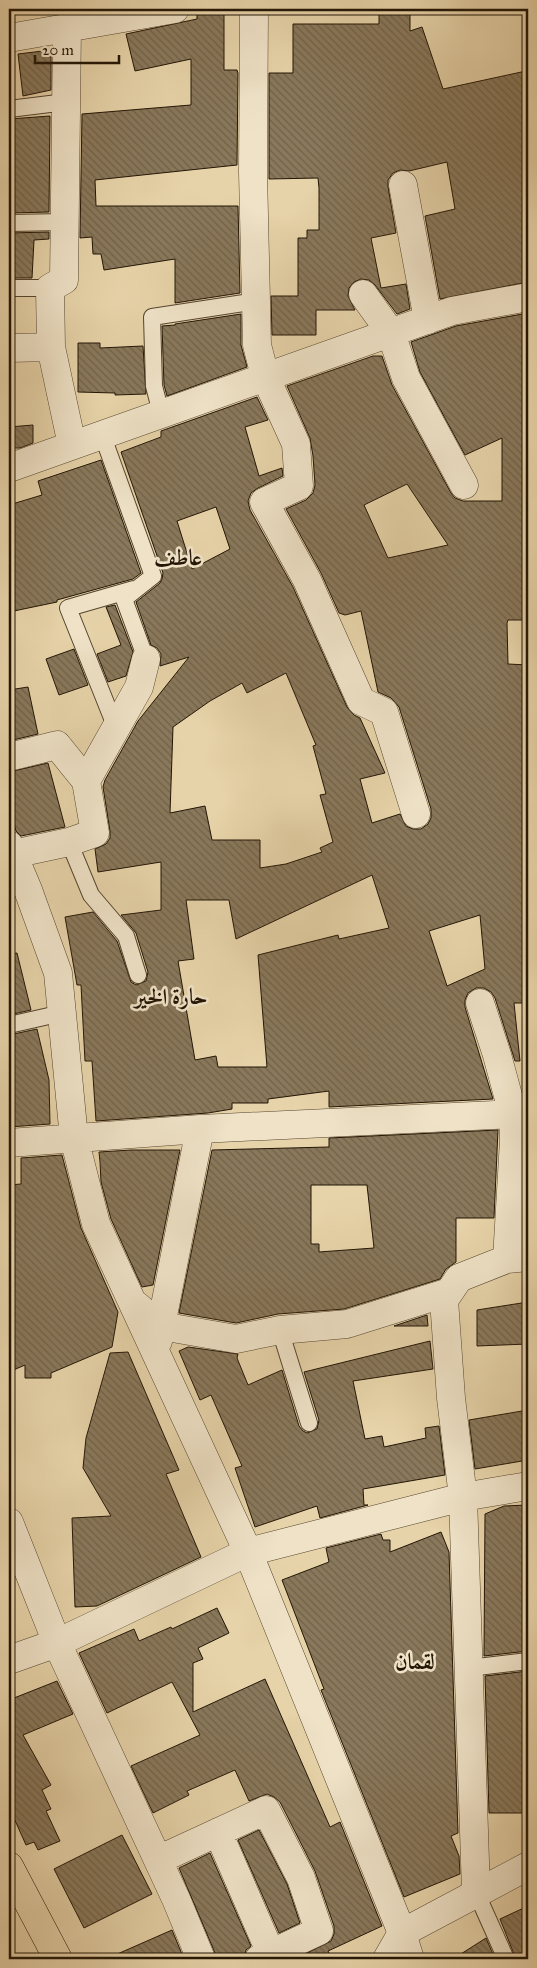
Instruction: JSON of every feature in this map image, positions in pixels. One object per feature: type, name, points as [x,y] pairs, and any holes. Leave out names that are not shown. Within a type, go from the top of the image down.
[{"type":"highway","points":[[9,1866],[58,1959]]},
{"type":"street","points":[[9,38],[51,23],[175,9]]},
{"type":"street","points":[[254,9],[252,172],[258,344],[265,376],[296,444],[299,486],[264,502],[307,580],[361,701],[384,712],[416,814]]},
{"type":"street","points":[[51,23],[66,102],[64,280],[50,288],[51,347],[72,445]]},
{"type":"street","points":[[403,185],[428,320]]},
{"type":"street","points":[[363,294],[391,332],[406,378],[464,484]]},
{"type":"street","points":[[9,468],[452,311],[528,296]]},
{"type":"street","points":[[9,348],[51,347]]},
{"type":"street","points":[[86,781],[140,687],[146,659]]},
{"type":"street","points":[[9,756],[57,745],[86,781],[95,833],[69,842],[11,850],[18,893],[58,973],[74,1138],[96,1224],[248,1552],[402,1933],[410,1959]]},
{"type":"street","points":[[476,1892],[462,1497],[451,1398],[444,1300],[458,1278],[518,1258],[514,1140],[521,1111],[497,1055],[480,1003]]},
{"type":"street","points":[[9,1143],[200,1129],[521,1111]]},
{"type":"street","points":[[156,1353],[200,1129]]},
{"type":"street","points":[[133,1303],[161,1326],[236,1340],[280,1330],[347,1324],[449,1292]]},
{"type":"street","points":[[9,1660],[57,1644],[248,1552],[462,1497],[528,1486]]},
{"type":"street","points":[[9,1522],[57,1644],[158,1860],[201,1959]]},
{"type":"street","points":[[158,1860],[218,1832],[266,1810],[302,1878],[319,1931],[265,1957],[218,1832]]},
{"type":"street","points":[[387,1959],[402,1933],[528,1866]]},
{"type":"lane","points":[[9,109],[66,102]]},
{"type":"lane","points":[[9,223],[64,222]]},
{"type":"lane","points":[[9,288],[50,288]]},
{"type":"lane","points":[[162,413],[154,386],[152,317],[257,301]]},
{"type":"lane","points":[[102,434],[152,576],[124,599],[146,659]]},
{"type":"lane","points":[[116,728],[68,608],[139,587]]},
{"type":"lane","points":[[69,842],[91,894],[126,936],[138,975]]},
{"type":"lane","points":[[9,1025],[62,1013]]},
{"type":"lane","points":[[280,1330],[309,1423]]},
{"type":"lane","points":[[469,1668],[528,1661]]},
{"type":"lane","points":[[476,1892],[506,1959]]},
{"type":"building","points":[[379,9],[410,9],[410,31],[422,27],[443,89],[526,71],[528,282],[440,299],[425,216],[455,209],[447,162],[409,171],[400,170],[393,173],[388,180],[396,233],[371,238],[381,288],[406,284],[410,309],[397,314],[375,285],[369,280],[361,279],[354,282],[349,288],[348,296],[355,310],[316,310],[316,335],[272,335],[271,296],[298,296],[298,238],[307,238],[307,230],[319,230],[319,188],[318,178],[269,179],[269,73],[293,73],[293,24],[379,24]]},
{"type":"building","points":[[197,11],[224,11],[224,70],[237,70],[238,73],[237,165],[95,180],[96,206],[238,206],[240,293],[175,303],[175,259],[104,270],[101,254],[93,254],[92,237],[80,238],[82,114],[191,105],[191,59],[135,71],[126,34],[197,19]]},
{"type":"building","points":[[51,50],[51,90],[23,96],[18,54]]},
{"type":"building","points":[[50,116],[49,212],[9,213],[9,119]]},
{"type":"building","points":[[49,232],[49,239],[34,240],[32,278],[9,278],[9,233]]},
{"type":"building","points":[[528,313],[528,620],[508,620],[507,623],[508,664],[528,665],[528,1003],[514,1003],[520,1061],[515,1061],[495,998],[491,992],[484,988],[476,988],[468,993],[465,1007],[493,1099],[329,1107],[329,1091],[268,1099],[268,1103],[232,1103],[232,1109],[208,1113],[96,1121],[92,1061],[85,1061],[81,985],[77,985],[65,917],[93,912],[117,941],[131,982],[136,985],[146,981],[148,972],[136,933],[121,915],[161,910],[161,862],[98,872],[95,849],[106,844],[110,838],[103,787],[105,780],[138,721],[189,657],[160,666],[161,654],[157,648],[151,645],[136,602],[160,583],[163,573],[121,452],[161,437],[161,431],[257,397],[268,420],[245,427],[259,476],[282,468],[283,476],[251,493],[248,501],[250,510],[293,587],[347,707],[354,715],[360,718],[385,773],[360,779],[372,823],[400,814],[406,826],[413,829],[421,829],[428,824],[431,818],[431,809],[399,707],[391,698],[378,692],[361,611],[345,615],[339,613],[321,573],[286,509],[306,500],[313,493],[315,485],[310,438],[287,386],[373,356],[382,356],[392,385],[455,498],[463,501],[502,501],[502,438],[465,455],[420,372],[411,342],[456,326]],"holes":[[[407,484],[448,545],[388,558],[364,505]],[[216,507],[230,549],[192,569],[177,521]],[[286,673],[316,745],[313,746],[326,794],[320,795],[333,842],[320,848],[322,852],[286,864],[260,868],[260,840],[212,840],[205,806],[170,813],[173,727],[210,701],[242,683],[247,693]],[[372,875],[389,928],[339,939],[338,935],[258,955],[267,1067],[218,1067],[216,1056],[195,1060],[178,961],[194,959],[186,900],[229,900],[236,939]],[[480,915],[485,969],[447,986],[429,931]]]},
{"type":"building","points":[[241,314],[241,345],[247,367],[167,396],[164,385],[162,326]]},
{"type":"building","points":[[78,343],[100,343],[100,348],[143,346],[146,394],[115,395],[115,393],[78,392]]},
{"type":"building","points":[[33,425],[33,443],[20,448],[9,448],[9,427]]},
{"type":"building","points":[[101,460],[141,573],[133,579],[57,600],[57,602],[9,612],[9,505],[42,495],[38,481]]},
{"type":"building","points":[[115,605],[133,652],[126,676],[108,682],[97,654],[121,645],[106,607]]},
{"type":"building","points":[[74,649],[88,685],[59,695],[46,659]]},
{"type":"building","points":[[28,687],[38,734],[9,741],[9,690]]},
{"type":"building","points":[[48,763],[65,827],[21,836],[16,831],[9,807],[9,772]]},
{"type":"building","points":[[17,953],[31,1010],[9,1015],[9,954]]},
{"type":"building","points":[[37,1029],[49,1080],[50,1124],[9,1127],[9,1035]]},
{"type":"building","points":[[498,1130],[494,1218],[456,1218],[456,1262],[446,1269],[440,1279],[344,1309],[278,1314],[236,1323],[179,1313],[212,1150],[329,1147],[329,1138]],"holes":[[[311,1185],[367,1185],[374,1248],[319,1252],[319,1244],[311,1244]]]},
{"type":"building","points":[[180,1150],[153,1285],[142,1287],[111,1219],[101,1182],[99,1152]]},
{"type":"building","points":[[62,1155],[81,1228],[118,1312],[112,1347],[51,1373],[51,1378],[25,1378],[25,1365],[9,1372],[9,1185],[21,1184],[21,1158]]},
{"type":"building","points":[[528,1302],[528,1344],[477,1346],[477,1310]]},
{"type":"building","points":[[427,1315],[428,1326],[394,1326]]},
{"type":"building","points":[[430,1341],[433,1369],[353,1381],[365,1439],[382,1436],[384,1447],[426,1438],[425,1428],[439,1426],[445,1475],[363,1489],[364,1505],[368,1505],[320,1518],[317,1506],[255,1527],[235,1468],[242,1466],[211,1395],[200,1400],[179,1351],[188,1347],[238,1354],[237,1358],[248,1385],[282,1370],[299,1426],[307,1433],[317,1429],[319,1420],[304,1372]]},
{"type":"building","points":[[128,1352],[179,1470],[166,1474],[201,1557],[97,1606],[75,1607],[72,1518],[111,1516],[83,1468],[86,1438],[110,1353]]},
{"type":"building","points":[[528,1410],[528,1460],[475,1469],[469,1420]]},
{"type":"building","points":[[528,1505],[528,1651],[484,1656],[485,1514],[504,1506]]},
{"type":"building","points":[[441,1532],[449,1552],[458,1833],[451,1836],[459,1856],[460,1874],[404,1897],[321,1690],[324,1689],[282,1580],[329,1562],[326,1548],[381,1534],[383,1540],[390,1540],[390,1552]]},
{"type":"building","points":[[217,1608],[229,1633],[198,1648],[203,1659],[193,1663],[193,1712],[265,1679],[330,1827],[340,1822],[382,1926],[328,1951],[332,1959],[295,1959],[331,1941],[334,1934],[334,1926],[315,1871],[280,1802],[267,1794],[249,1801],[235,1770],[187,1791],[189,1795],[153,1813],[131,1766],[200,1735],[172,1682],[107,1713],[79,1653],[134,1629],[139,1641],[171,1627],[172,1629]]},
{"type":"building","points":[[528,1671],[528,1749],[525,1749],[525,1813],[489,1813],[485,1676]]},
{"type":"building","points":[[57,1681],[73,1714],[23,1735],[51,1785],[42,1790],[51,1809],[46,1811],[60,1841],[38,1850],[34,1842],[26,1845],[9,1807],[9,1700]]},
{"type":"building","points":[[259,1830],[287,1884],[300,1923],[279,1933],[238,1840]]},
{"type":"building","points":[[122,1835],[152,1894],[84,1928],[54,1869]]},
{"type":"building","points":[[210,1853],[251,1946],[246,1950],[244,1959],[216,1959],[179,1868]]},
{"type":"building","points":[[528,1906],[528,1959],[516,1959],[500,1919]]},
{"type":"building","points":[[172,1930],[184,1959],[106,1959]]},
{"type":"building","points":[[486,1938],[495,1959],[453,1959]]},
{"type":"district","name":"عاطف","points":[[178,557]]},
{"type":"district","name":"حارة الخير","points":[[171,996]]},
{"type":"district","name":"لقمان","points":[[415,1661]]}]
